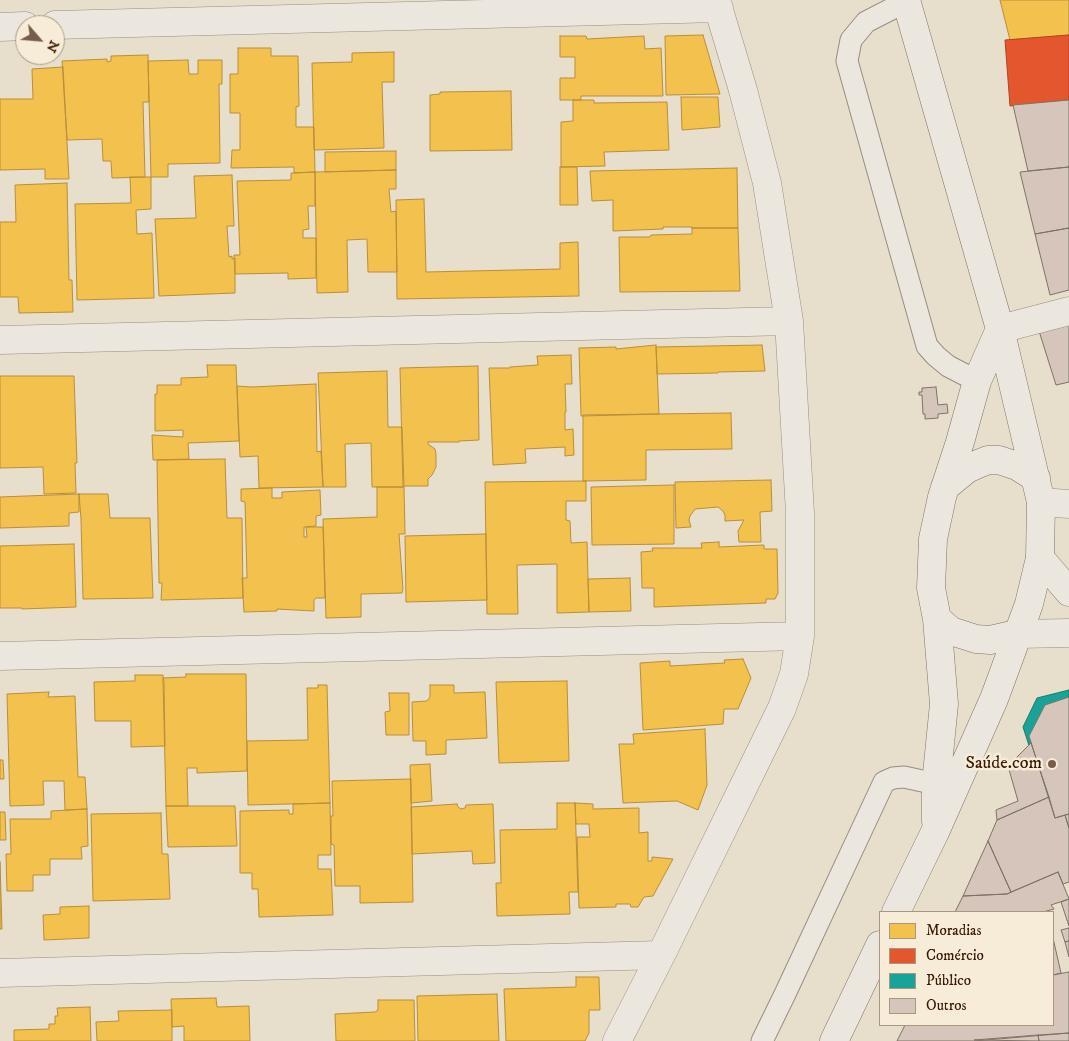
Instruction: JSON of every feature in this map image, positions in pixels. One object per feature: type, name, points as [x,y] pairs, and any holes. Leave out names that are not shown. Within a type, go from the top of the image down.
[{"type":"street","points":[[896,911],[935,832],[994,699],[1028,604],[1040,558],[1039,490],[1000,329],[906,1]]},
{"type":"street","points":[[65,25],[717,4],[743,90],[767,183],[788,321],[800,513],[800,636],[794,674],[782,708],[617,1041]]},
{"type":"street","points":[[0,27],[15,26]]},
{"type":"street","points":[[1000,329],[1069,311]]},
{"type":"street","points":[[0,340],[788,321]]},
{"type":"street","points":[[935,832],[936,784],[944,704],[937,619],[931,588],[933,539],[945,487],[977,381],[1000,329]]},
{"type":"street","points":[[945,487],[967,469],[988,460],[999,460],[1017,466],[1039,490],[1069,504]]},
{"type":"street","points":[[1040,558],[1069,592]]},
{"type":"street","points":[[937,619],[951,631],[976,639],[990,640],[1018,634],[1069,633]]},
{"type":"street","points":[[0,656],[800,636]]},
{"type":"street","points":[[834,1041],[879,948]]},
{"type":"street","points":[[0,974],[661,955]]},
{"type":"lane","points":[[906,1],[866,22],[851,40],[846,61],[927,346],[948,366],[977,381]]},
{"type":"lane","points":[[762,1041],[884,782],[893,778],[904,777],[936,784]]},
{"type":"building: Moradias","points":[[1000,0],[1069,0],[1069,35],[1010,40]]},
{"type":"building: Moradias","points":[[703,35],[720,94],[666,95],[665,36]]},
{"type":"building: Moradias","points":[[560,36],[586,36],[587,39],[644,36],[645,49],[661,48],[663,96],[581,96],[581,100],[560,100],[560,78],[575,78],[575,57],[560,57]]},
{"type":"building: Moradias","points":[[238,48],[271,48],[271,56],[298,56],[299,106],[296,107],[296,127],[314,127],[315,172],[294,173],[294,167],[231,168],[232,150],[240,150],[240,113],[230,113],[230,74],[238,74]]},
{"type":"building: Moradias","points":[[394,52],[394,82],[382,82],[384,148],[314,150],[312,63],[352,62],[352,53]]},
{"type":"building: Moradias","points":[[148,55],[149,102],[143,102],[145,177],[112,178],[111,161],[103,161],[102,139],[67,140],[62,65],[65,65],[65,61],[107,59],[107,62],[111,61],[111,56]]},
{"type":"building: Moradias","points":[[188,60],[189,74],[198,74],[198,60],[222,60],[222,84],[219,84],[220,163],[168,164],[168,177],[151,177],[148,61]]},
{"type":"building: Moradias","points":[[63,67],[69,179],[45,179],[45,169],[0,170],[0,99],[33,99],[32,69]]},
{"type":"building: Moradias","points":[[511,91],[512,150],[430,151],[430,95],[440,94],[440,92]]},
{"type":"building: Moradias","points":[[681,97],[718,97],[720,127],[682,130]]},
{"type":"building: Moradias","points":[[573,100],[594,100],[594,103],[667,102],[669,150],[604,152],[605,166],[561,167],[561,122],[573,121]]},
{"type":"building: Moradias","points":[[396,151],[396,170],[325,172],[325,152]]},
{"type":"building: Moradias","points":[[560,167],[577,167],[578,205],[560,205]]},
{"type":"building: Moradias","points":[[737,168],[738,228],[663,227],[663,229],[613,231],[613,200],[592,201],[590,171]]},
{"type":"building: Moradias","points":[[396,170],[396,189],[389,189],[391,212],[396,211],[397,272],[368,272],[367,239],[347,240],[348,292],[317,293],[315,172]]},
{"type":"building: Moradias","points":[[315,172],[315,206],[308,206],[309,229],[303,230],[303,238],[316,238],[316,278],[288,279],[288,273],[235,274],[234,255],[240,255],[237,181],[291,180],[291,173]]},
{"type":"building: Moradias","points":[[232,175],[234,226],[227,226],[229,257],[235,258],[235,293],[159,296],[155,219],[196,218],[194,176]]},
{"type":"building: Moradias","points":[[130,177],[151,177],[151,209],[136,210],[137,234],[152,233],[154,298],[77,300],[75,204],[131,203]]},
{"type":"building: Moradias","points":[[67,183],[69,280],[72,280],[73,312],[19,313],[18,297],[0,297],[0,222],[16,222],[15,185]]},
{"type":"building: Moradias","points":[[424,199],[426,272],[560,269],[560,243],[578,242],[579,296],[397,299],[396,200]]},
{"type":"building: Moradias","points":[[692,228],[738,228],[740,291],[620,292],[619,237],[692,234]]},
{"type":"building: Moradias","points":[[656,345],[659,414],[581,416],[579,348],[616,347],[616,349]]},
{"type":"building: Moradias","points":[[762,345],[765,371],[657,374],[656,347]]},
{"type":"building: Moradias","points":[[571,355],[572,384],[565,384],[565,430],[573,429],[574,455],[565,456],[565,447],[525,449],[526,463],[493,465],[489,368],[538,365],[537,356]]},
{"type":"building: Moradias","points":[[207,365],[236,365],[239,441],[188,443],[189,459],[153,460],[152,435],[183,437],[183,430],[155,431],[155,394],[157,394],[157,385],[181,385],[181,378],[208,377]]},
{"type":"building: Moradias","points":[[478,366],[479,440],[428,442],[435,449],[436,467],[428,479],[428,486],[403,486],[400,368]]},
{"type":"building: Moradias","points":[[387,371],[388,427],[402,427],[404,487],[372,487],[371,443],[345,444],[346,487],[323,487],[318,373]]},
{"type":"building: Moradias","points":[[0,376],[74,376],[77,463],[75,463],[76,493],[44,494],[43,467],[0,468]]},
{"type":"building: Moradias","points":[[316,384],[317,452],[321,451],[323,487],[259,488],[258,456],[240,457],[237,386]]},
{"type":"building: Moradias","points":[[731,413],[732,449],[646,450],[646,480],[583,481],[583,415]]},
{"type":"building: Moradias","points":[[225,459],[227,518],[242,518],[243,598],[161,600],[162,583],[159,583],[157,460]]},
{"type":"building: Moradias","points":[[771,480],[772,511],[760,512],[761,542],[739,542],[738,531],[744,520],[725,521],[723,511],[718,507],[695,509],[689,520],[691,527],[676,528],[675,482]]},
{"type":"building: Moradias","points":[[586,481],[586,501],[566,501],[566,520],[570,521],[571,543],[587,542],[589,612],[557,613],[557,564],[517,565],[518,614],[487,614],[485,482]]},
{"type":"building: Moradias","points":[[674,485],[674,544],[592,545],[591,487]]},
{"type":"building: Moradias","points":[[377,487],[404,487],[405,534],[399,534],[402,593],[361,594],[361,617],[326,618],[323,519],[377,517]]},
{"type":"building: Moradias","points":[[272,488],[272,498],[282,498],[282,492],[320,490],[321,515],[316,516],[316,526],[304,527],[304,537],[307,537],[306,527],[323,527],[325,598],[316,598],[314,600],[314,611],[277,609],[277,611],[244,612],[242,578],[247,578],[245,502],[241,501],[241,489]]},
{"type":"building: Moradias","points":[[79,494],[79,512],[69,513],[69,526],[0,528],[0,497]]},
{"type":"building: Moradias","points":[[79,494],[108,494],[110,518],[150,518],[153,598],[83,599]]},
{"type":"building: Moradias","points":[[486,534],[487,600],[406,602],[405,536]]},
{"type":"building: Moradias","points":[[719,542],[719,547],[764,545],[764,549],[777,549],[778,593],[775,599],[766,599],[766,603],[654,607],[654,588],[642,588],[641,552],[653,551],[652,548],[702,548],[701,543]]},
{"type":"building: Moradias","points":[[74,544],[76,607],[0,608],[0,546]]},
{"type":"building: Moradias","points":[[630,578],[631,611],[589,612],[588,579]]},
{"type":"building: Moradias","points":[[743,659],[751,678],[738,709],[724,709],[723,724],[643,730],[640,663],[670,661],[670,666],[725,663],[724,660]]},
{"type":"building: Moradias","points":[[186,674],[246,674],[247,771],[197,773],[197,768],[187,768],[188,806],[166,806],[163,678],[186,677]]},
{"type":"building: Moradias","points":[[135,675],[163,675],[165,746],[131,747],[131,721],[95,721],[94,682],[135,681]]},
{"type":"building: Moradias","points":[[567,681],[569,761],[499,763],[496,682]]},
{"type":"building: Moradias","points":[[318,685],[327,685],[330,803],[248,805],[247,741],[308,740],[307,688],[318,688]]},
{"type":"building: Moradias","points":[[430,685],[454,685],[454,693],[485,692],[487,738],[446,740],[446,754],[426,755],[426,741],[413,741],[412,702],[427,701],[430,697]]},
{"type":"building: Moradias","points":[[49,692],[48,697],[75,696],[78,777],[85,777],[87,809],[65,810],[64,781],[43,781],[44,805],[10,806],[7,694]]},
{"type":"building: Moradias","points":[[389,693],[409,693],[409,735],[386,735],[385,712],[390,711]]},
{"type":"building: Moradias","points":[[705,729],[707,785],[698,810],[677,801],[623,803],[619,744],[634,744],[633,734]]},
{"type":"building: Moradias","points":[[0,760],[3,760],[4,779],[0,779]]},
{"type":"building: Moradias","points":[[430,764],[432,801],[411,803],[410,765]]},
{"type":"building: Moradias","points":[[411,779],[413,902],[360,903],[360,886],[335,886],[334,845],[331,844],[331,816],[333,816],[332,781]]},
{"type":"building: Moradias","points":[[330,803],[331,855],[318,855],[318,869],[331,869],[333,915],[259,917],[258,889],[252,889],[252,873],[240,873],[240,811],[289,810],[289,814],[293,814],[293,804]]},
{"type":"building: Moradias","points":[[557,803],[575,803],[578,892],[569,892],[570,914],[497,916],[496,883],[501,883],[500,830],[557,829]]},
{"type":"building: Moradias","points":[[575,803],[593,804],[593,809],[639,808],[639,833],[648,832],[648,861],[652,861],[652,857],[673,859],[653,896],[644,897],[638,907],[631,907],[630,904],[616,904],[616,907],[579,908],[577,837],[590,837],[589,824],[576,824]]},
{"type":"building: Moradias","points":[[457,804],[461,809],[465,808],[466,805],[493,804],[495,863],[473,864],[472,851],[412,854],[411,807]]},
{"type":"building: Moradias","points":[[166,806],[235,806],[237,846],[168,847]]},
{"type":"building: Moradias","points":[[87,809],[88,846],[81,847],[82,859],[50,859],[50,875],[33,875],[33,891],[7,891],[6,854],[11,854],[10,819],[51,819],[51,811]]},
{"type":"building: Moradias","points":[[0,812],[5,812],[6,840],[0,840]]},
{"type":"building: Moradias","points":[[161,813],[162,854],[168,854],[170,899],[93,901],[91,814]]},
{"type":"building: Moradias","points":[[0,862],[2,929],[0,929]]},
{"type":"building: Moradias","points":[[89,906],[89,938],[44,940],[43,915],[60,914],[60,907]]},
{"type":"building: Moradias","points":[[576,977],[599,977],[600,1010],[589,1010],[589,1033],[585,1041],[506,1041],[504,989],[576,987]]},
{"type":"building: Moradias","points":[[497,994],[499,1041],[418,1041],[417,996]]},
{"type":"building: Moradias","points":[[216,998],[217,1007],[249,1006],[250,1041],[184,1041],[184,1026],[172,1027],[171,999]]},
{"type":"building: Moradias","points":[[378,1000],[414,1000],[415,1041],[336,1041],[335,1014],[375,1012],[378,1010]]},
{"type":"building: Moradias","points":[[90,1007],[91,1041],[14,1041],[14,1030],[49,1029],[49,1024],[55,1024],[55,1016],[58,1016],[57,1008]]},
{"type":"building: Moradias","points":[[172,1010],[172,1041],[97,1041],[96,1022],[119,1021],[118,1011]]},
{"type":"building: Comércio","points":[[1069,35],[1069,100],[1010,106],[1005,40]]},
{"type":"building: Público","name":"Saúde.com","points":[[1069,690],[1069,800],[1049,807],[1023,727],[1037,698]]},
{"type":"building: Outros","points":[[1069,100],[1069,167],[1028,171],[1013,105]]},
{"type":"building: Outros","points":[[1069,167],[1069,228],[1035,234],[1020,172]]},
{"type":"building: Outros","points":[[1069,228],[1069,290],[1050,295],[1035,234]]},
{"type":"building: Outros","points":[[1069,324],[1069,382],[1056,385],[1039,331]]},
{"type":"building: Outros","points":[[936,387],[938,405],[947,404],[948,413],[938,414],[938,418],[925,419],[922,395],[919,395],[919,392],[922,392],[922,388]]},
{"type":"building: Outros","name":"Saúde.com","points":[[1069,697],[1069,814],[1055,818],[1029,736],[1045,705]]},
{"type":"building: Outros","points":[[1031,743],[1049,797],[997,820],[996,810],[1018,801],[1008,766]]},
{"type":"building: Outros","points":[[1049,797],[1055,818],[1065,815],[1069,828],[1069,882],[1063,884],[1058,872],[1011,892],[988,841],[997,820]]},
{"type":"building: Outros","points":[[1069,814],[1069,828],[1065,815]]},
{"type":"building: Outros","points":[[988,841],[1011,892],[1007,894],[963,896]]},
{"type":"building: Outros","points":[[1058,872],[1069,899],[1051,905],[1054,909],[1047,911],[956,911],[963,896],[1007,894]]},
{"type":"building: Outros","points":[[1069,899],[1069,926],[1061,902]]},
{"type":"building: Outros","points":[[1069,928],[1069,941],[1065,942],[1061,930]]},
{"type":"building: Outros","points":[[1069,941],[1069,957],[1065,942]]},
{"type":"building: Outros","points":[[1054,942],[1061,973],[1054,975]]},
{"type":"building: Outros","points":[[1069,972],[1069,1033],[974,1041],[897,1041],[904,1026],[1054,1026],[1054,975]]},
{"type":"building: Outros","points":[[1069,1033],[1069,1041],[1039,1041],[1038,1035]]},
{"type":"building: Outros","points":[[1038,1035],[1039,1041],[974,1040]]},
{"type":"place","name":"Saúde.com","points":[[1052,764]]}]
